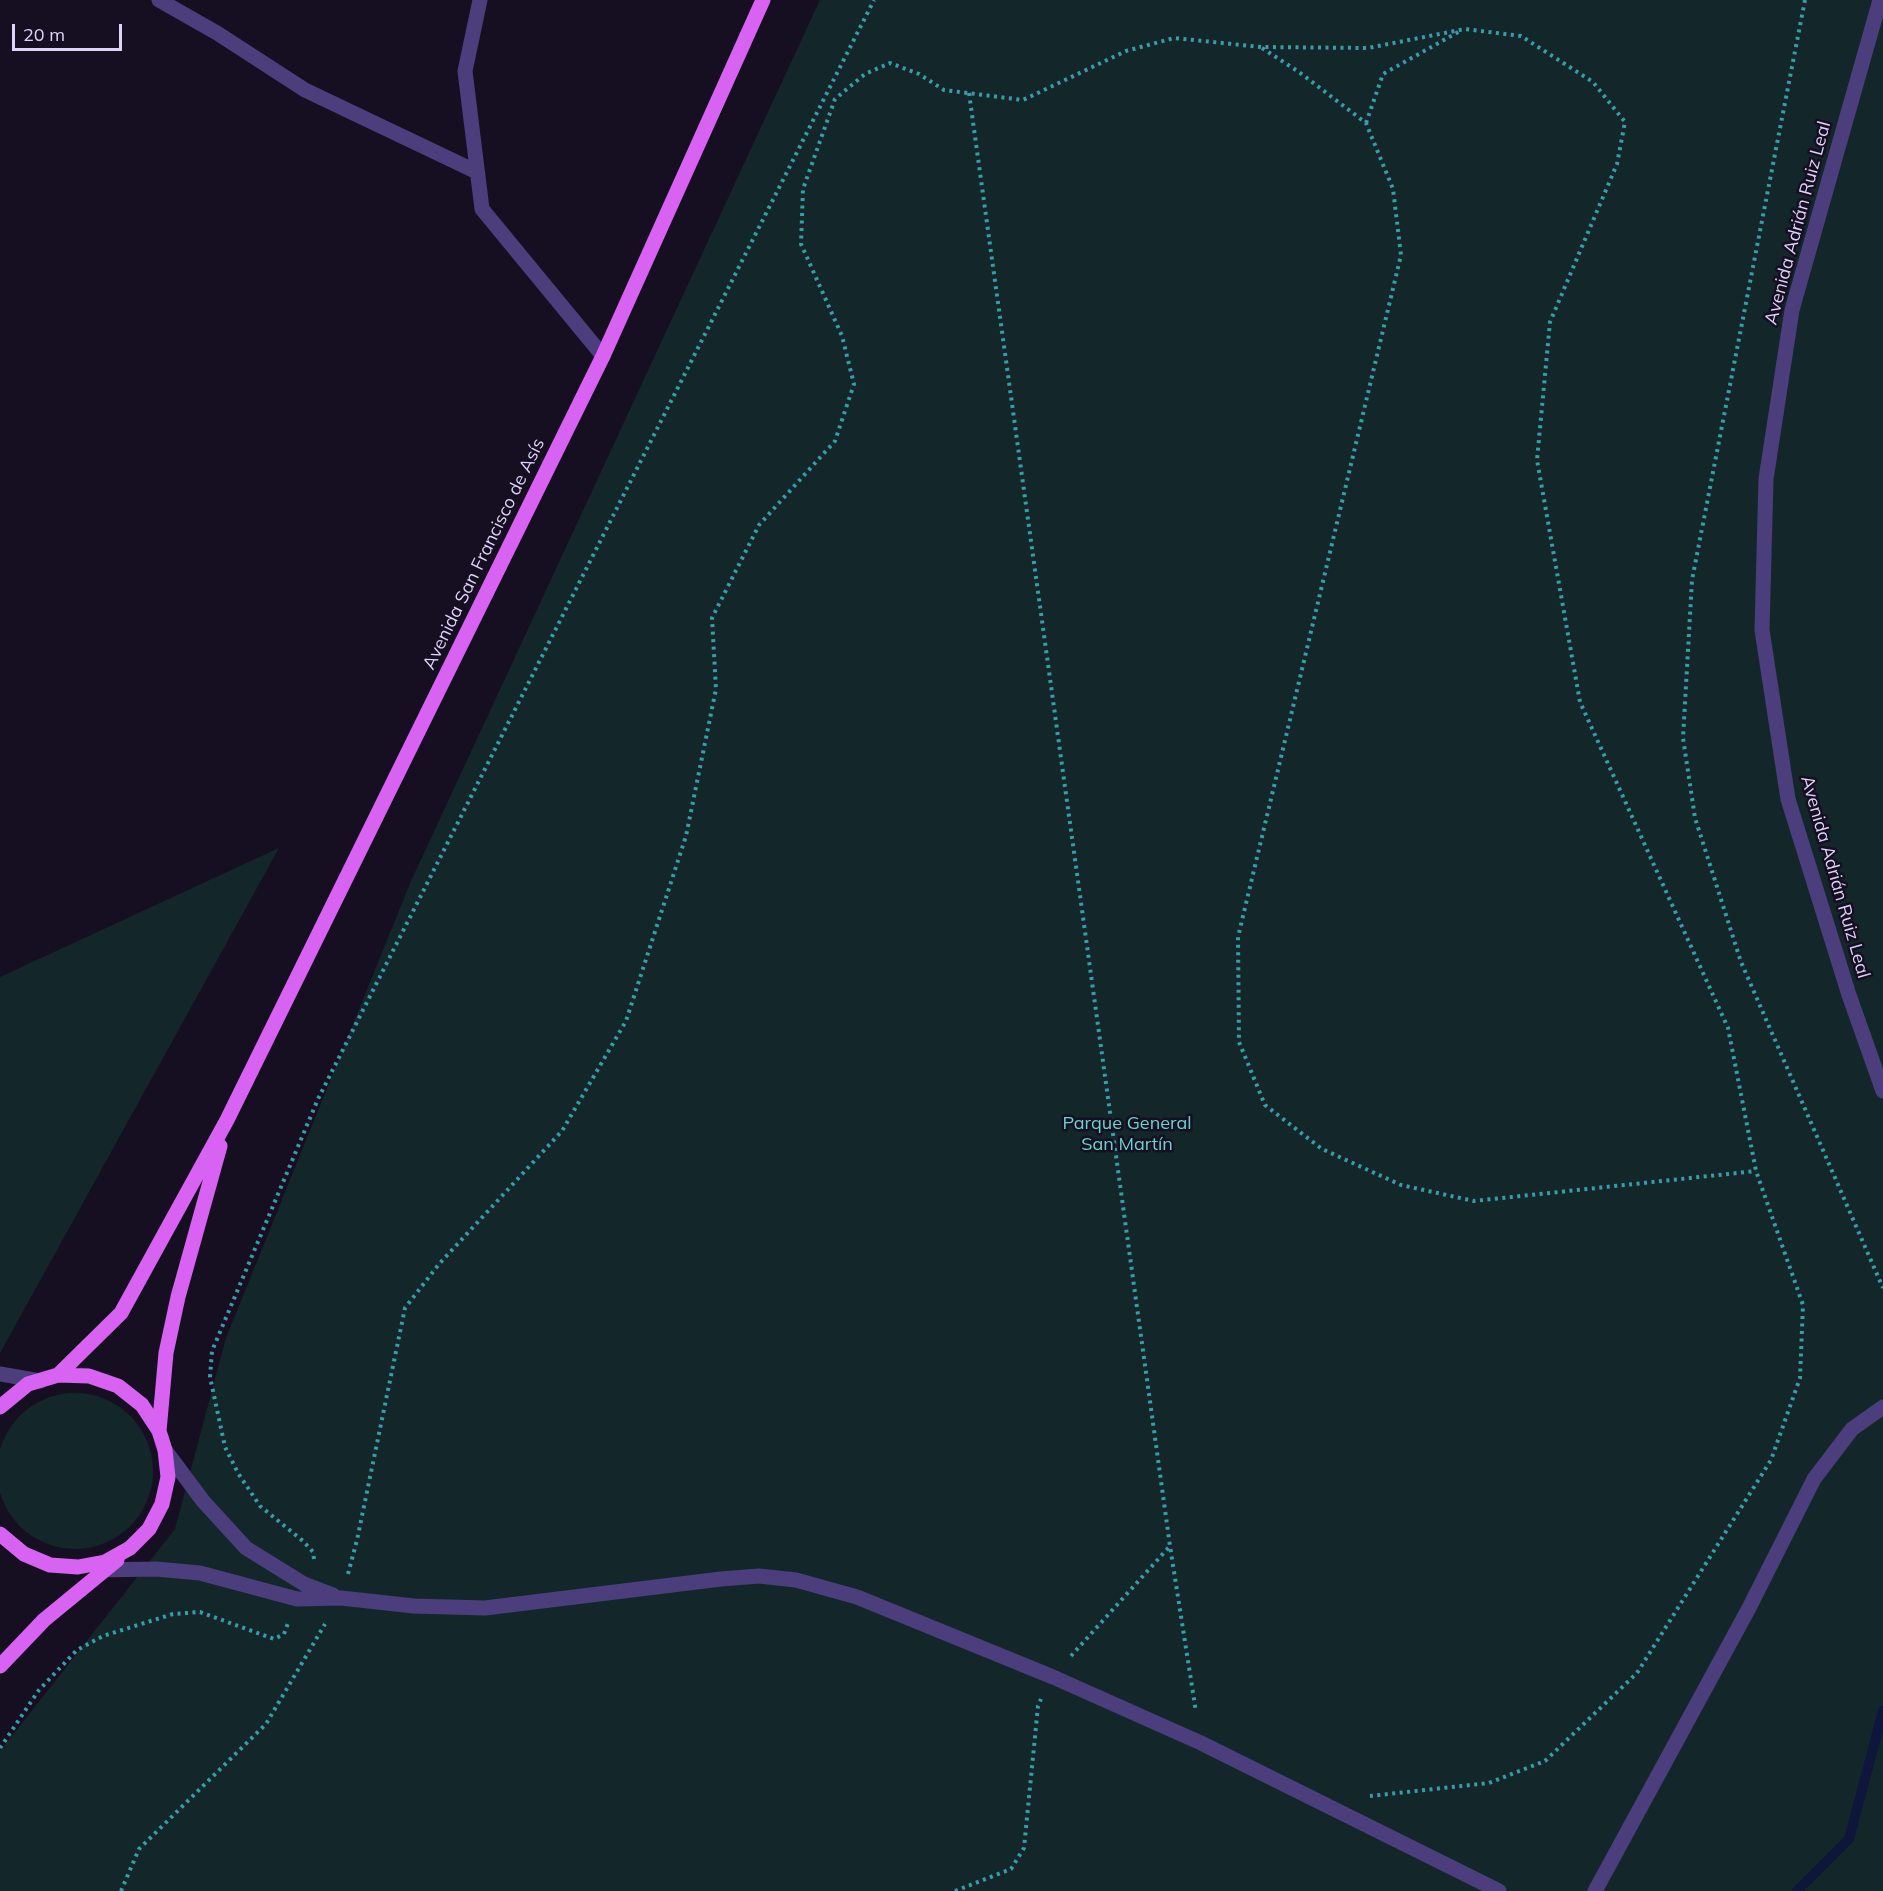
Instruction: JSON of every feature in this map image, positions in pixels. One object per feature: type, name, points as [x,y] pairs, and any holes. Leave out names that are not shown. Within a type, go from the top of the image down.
[{"type":"main road","name":"Avenida San Francisco de Asís","points":[[58,1375],[121,1313],[227,1120],[603,356],[763,0]]},
{"type":"main road","name":"Avenida San Francisco de Asís","points":[[159,1431],[166,1353],[173,1319],[227,1120]]},
{"type":"main road","points":[[0,1407],[28,1384],[58,1375],[89,1376],[118,1386],[142,1405],[159,1431],[165,1450],[168,1478],[162,1504],[149,1529],[105,1572],[44,1620],[0,1666]]},
{"type":"main road","points":[[0,1534],[33,1558],[50,1565],[78,1567],[105,1562],[130,1548]]},
{"type":"street","points":[[159,0],[217,33],[305,90],[477,172]]},
{"type":"street","points":[[480,0],[465,71],[482,209],[603,356]]},
{"type":"street","name":"Avenida Adrián Ruiz Leal","points":[[1880,0],[1792,310],[1766,479],[1762,630],[1788,799],[1849,995],[1883,1091]]},
{"type":"street","points":[[0,1374],[40,1381]]},
{"type":"street","points":[[1596,1891],[1749,1608],[1814,1479],[1852,1429],[1883,1407]]},
{"type":"street","points":[[165,1450],[203,1501],[246,1548],[304,1584],[341,1598]]},
{"type":"street","points":[[78,1567],[105,1572],[156,1569],[200,1573],[297,1599],[341,1598],[414,1606],[485,1608],[721,1579],[759,1576],[787,1579],[857,1597],[1053,1677],[1201,1743],[1499,1891]]},
{"type":"path","points":[[304,1584],[315,1567],[313,1552],[294,1533],[260,1506],[238,1473],[225,1447],[210,1377],[212,1351],[318,1099],[874,0]]},
{"type":"path","points":[[1366,123],[1383,74],[1465,29]]},
{"type":"path","points":[[122,1891],[139,1849],[266,1724],[341,1598],[357,1540],[405,1308],[439,1264],[562,1131],[626,1021],[686,836],[716,688],[712,618],[759,525],[835,441],[855,384],[842,336],[801,244],[803,189],[835,99],[865,74],[890,63],[919,74],[944,90],[1023,100],[1126,51],[1174,38],[1261,47],[1368,48],[1465,29],[1521,36],[1593,82],[1625,122],[1617,164],[1550,322],[1538,460],[1580,702],[1728,1028],[1756,1171],[1803,1305],[1800,1378],[1771,1460],[1637,1673],[1545,1761],[1489,1783],[1364,1797]]},
{"type":"path","points":[[1261,47],[1299,72],[1366,123],[1393,189],[1401,255],[1238,938],[1239,1042],[1265,1105],[1322,1149],[1401,1185],[1474,1200],[1756,1171]]},
{"type":"path","points":[[969,93],[1170,1546],[1201,1743]]},
{"type":"path","points":[[955,1891],[1011,1869],[1024,1848],[1038,1706],[1053,1677],[1170,1546]]},
{"type":"path","points":[[0,1748],[39,1690],[77,1650],[103,1636],[173,1614],[200,1612],[274,1639],[284,1634],[297,1599]]},
{"type":"green space","name":"Parque General San Martín","points":[[820,0],[1883,0],[1883,1891],[0,1891],[0,1751],[175,1529],[226,1338],[411,881]]},
{"type":"green space","points":[[279,848],[0,1353],[0,977]]},
{"type":"green space","points":[[75,1393],[105,1399],[130,1416],[147,1441],[153,1471],[147,1501],[130,1526],[105,1543],[75,1549],[45,1543],[20,1526],[3,1501],[-3,1471],[3,1441],[20,1416],[45,1399]]},
{"type":"waterway","points":[[1797,1891],[1849,1839],[1883,1711]]}]
